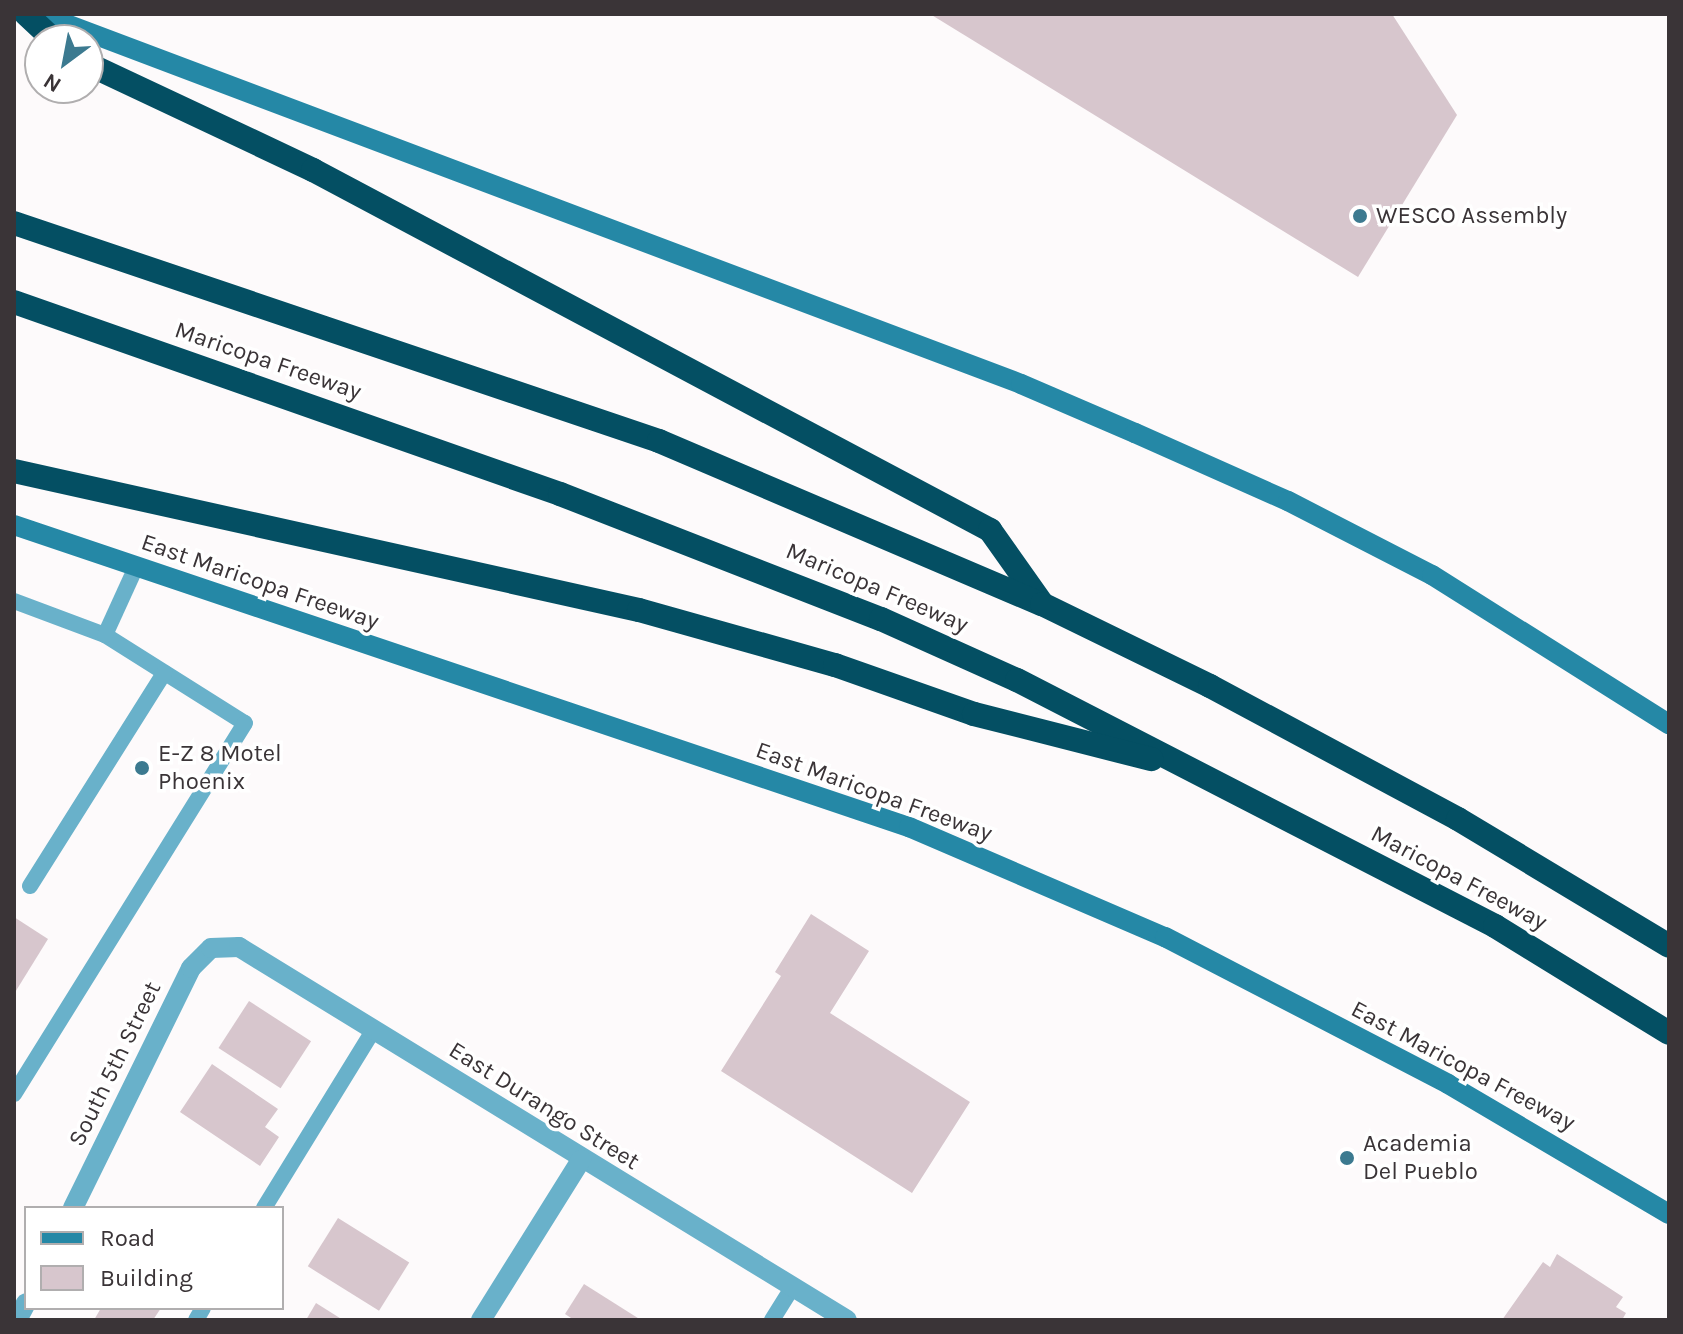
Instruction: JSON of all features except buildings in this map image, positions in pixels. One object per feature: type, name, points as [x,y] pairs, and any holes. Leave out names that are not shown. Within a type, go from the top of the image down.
[{"type":"highway","points":[[104,72],[313,170],[990,530],[1042,604]]},
{"type":"highway","name":"Maricopa Freeway","points":[[14,223],[659,441],[1042,604],[1210,686],[1458,819],[1669,946]]},
{"type":"highway","name":"Maricopa Freeway","points":[[14,302],[740,561],[1017,680],[1495,926],[1669,1033]]},
{"type":"highway","points":[[14,471],[652,613],[835,665],[974,714],[1194,770]]},
{"type":"main road","points":[[40,14],[1021,384],[1135,433],[1288,501],[1432,575],[1669,724]]},
{"type":"main road","name":"East Maricopa Freeway","points":[[14,525],[909,827],[1165,937],[1448,1084],[1669,1214]]},
{"type":"street","name":"East Durango Street","points":[[211,948],[239,947],[581,1160],[847,1320]]},
{"type":"street","name":"South 5th Street","points":[[74,1206],[191,968],[211,948]]},
{"type":"street","points":[[481,1320],[581,1160]]},
{"type":"lane","points":[[105,635],[136,567]]},
{"type":"lane","points":[[14,601],[105,635],[245,723],[14,1094]]},
{"type":"lane","points":[[30,886],[164,673]]},
{"type":"lane","points":[[265,1206],[374,1029]]},
{"type":"lane","points":[[772,1320],[792,1288]]},
{"type":"place","name":"WESCO Assembly","points":[[1360,216]]},
{"type":"place","name":"E-Z 8 Motel Phoenix","points":[[142,768]]},
{"type":"place","name":"Academia Del Pueblo","points":[[1347,1158]]}]
